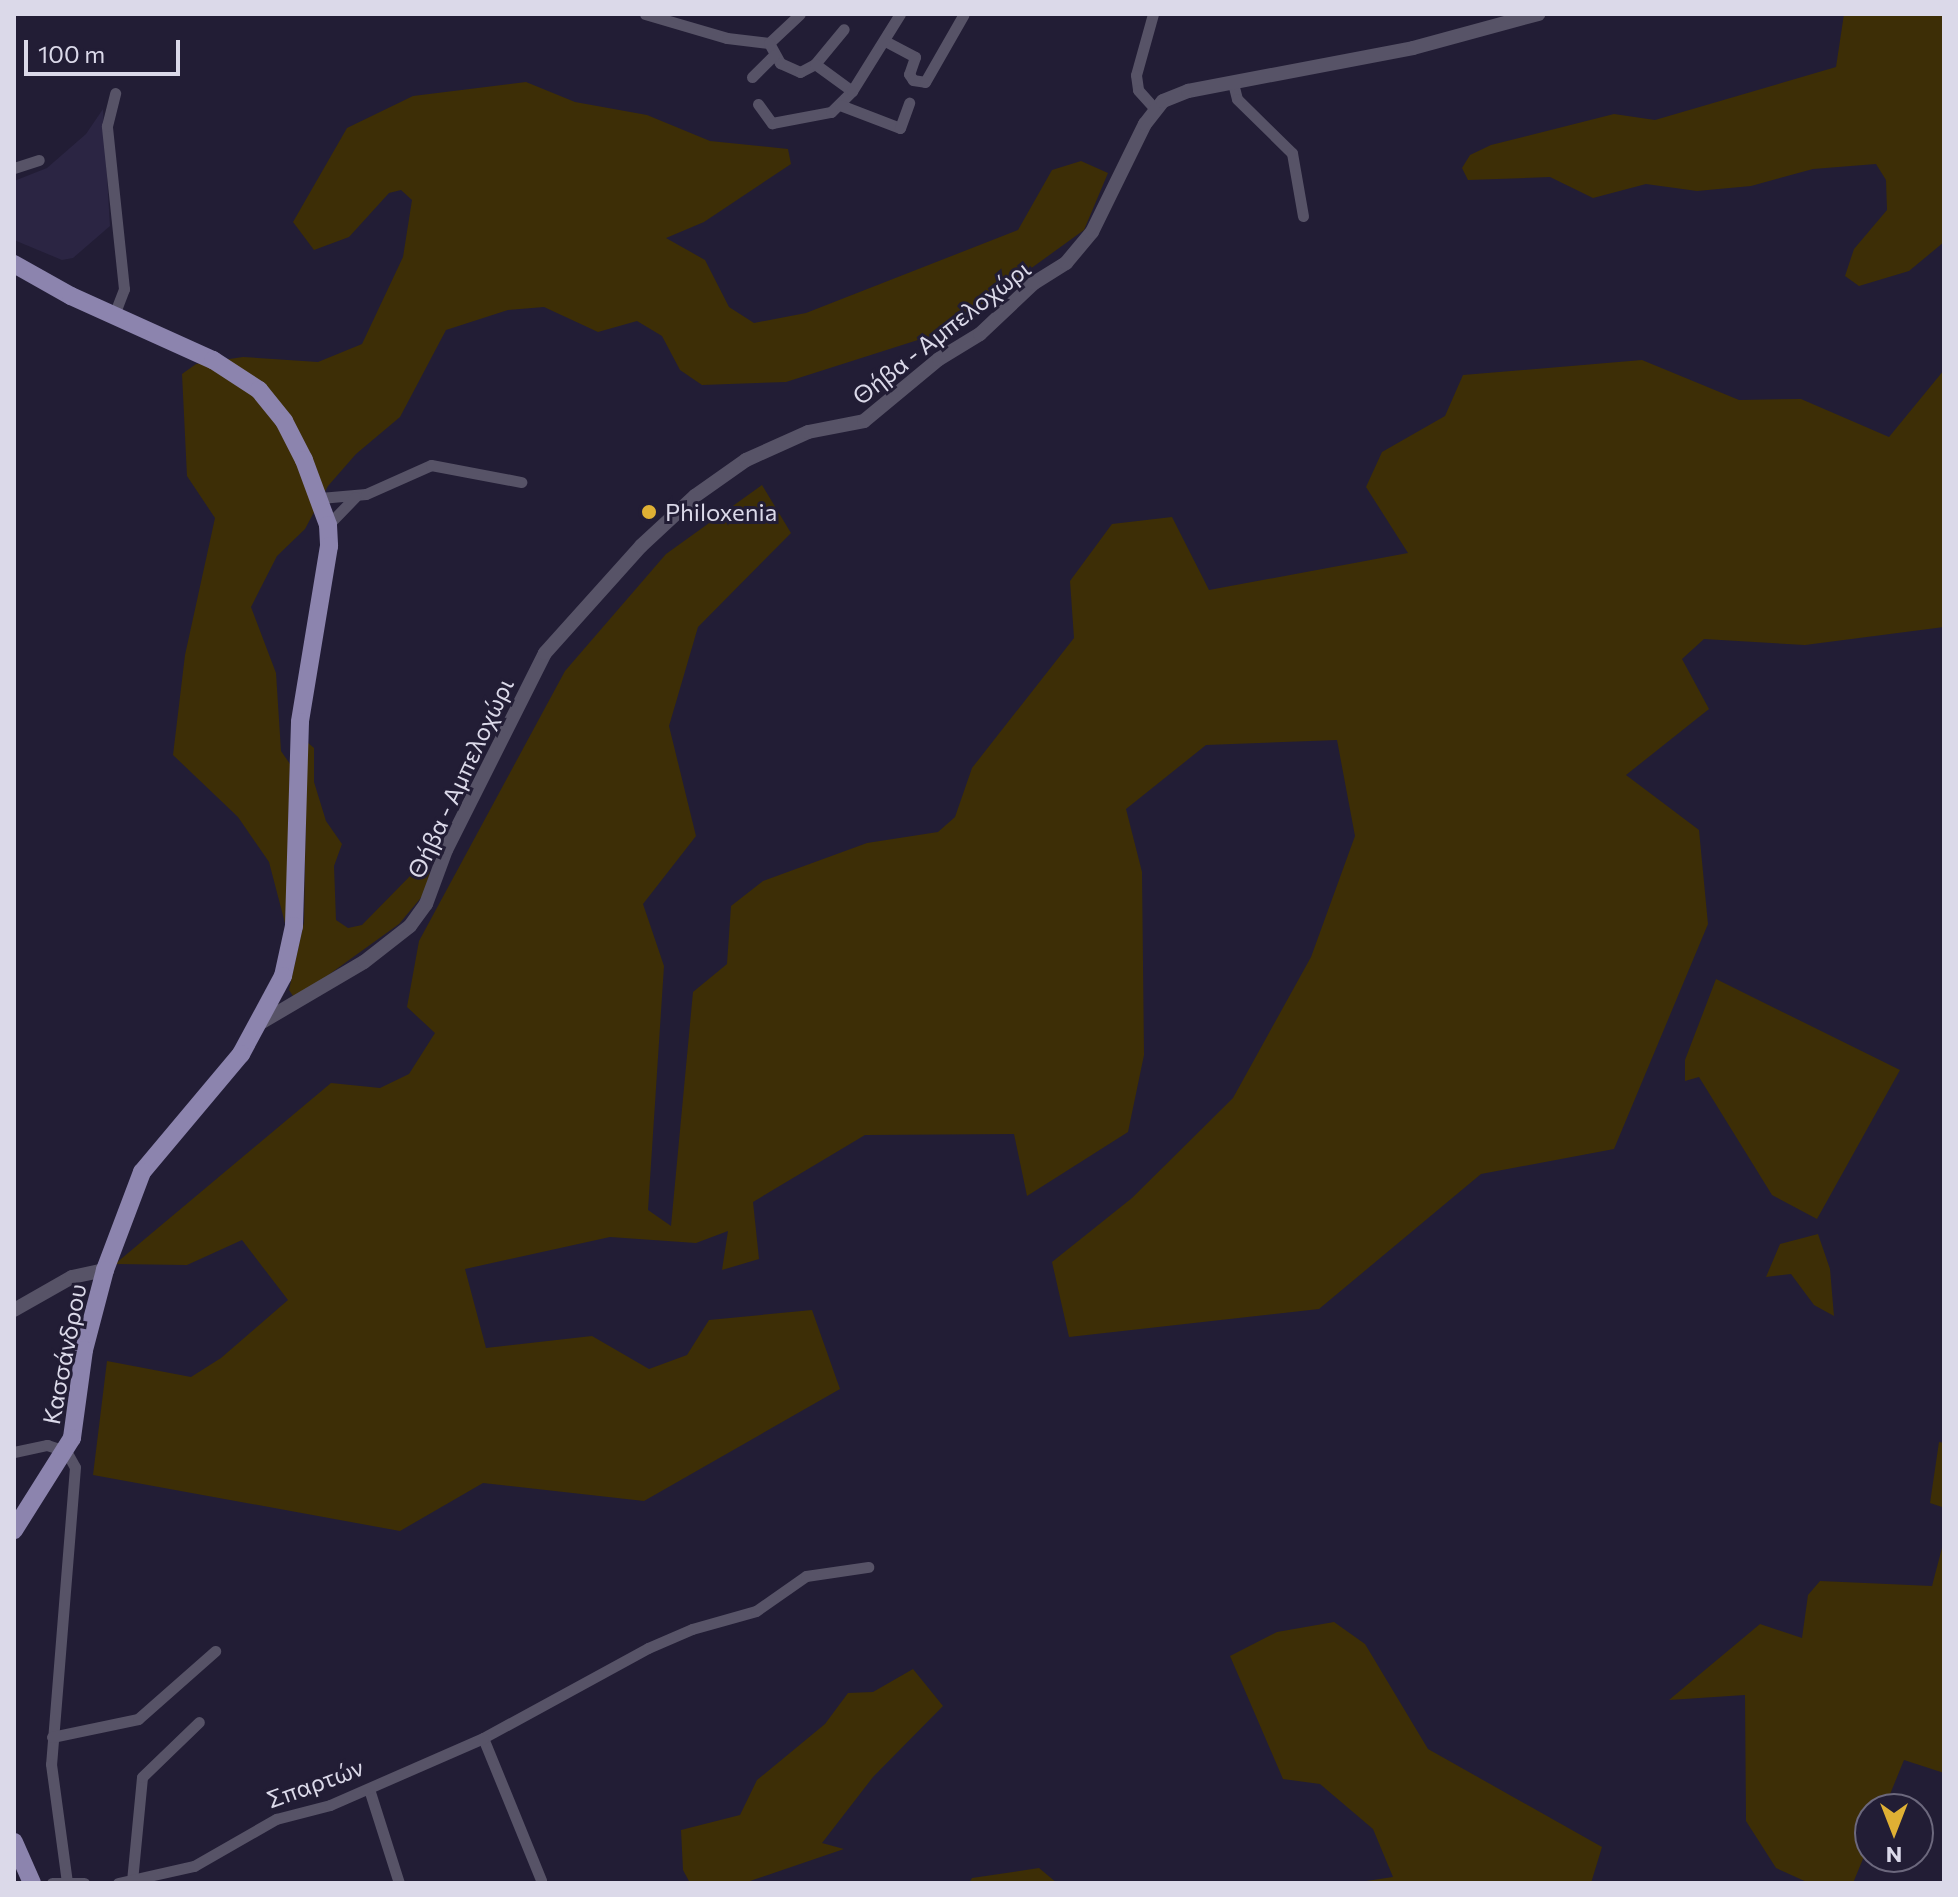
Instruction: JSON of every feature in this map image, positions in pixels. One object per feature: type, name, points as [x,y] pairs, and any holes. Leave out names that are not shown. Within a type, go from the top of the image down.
[{"type":"main road","name":"Κασσάνδρου","points":[[14,264],[114,315],[213,360],[259,390],[284,421],[320,498],[328,525],[329,571],[300,722],[294,926],[283,976],[262,1022],[142,1172],[105,1270],[70,1459]]},
{"type":"main road","points":[[14,1530],[70,1459]]},
{"type":"main road","points":[[14,1842],[32,1883]]},
{"type":"street","points":[[645,14],[771,49],[791,71],[800,72],[815,64],[844,29]]},
{"type":"street","points":[[683,27],[690,14]]},
{"type":"street","points":[[752,77],[799,14]]},
{"type":"street","points":[[758,104],[766,121],[783,124],[816,118],[840,105],[900,14]]},
{"type":"street","points":[[885,41],[915,57],[909,74],[913,80],[925,82],[964,14]]},
{"type":"street","points":[[1153,14],[1136,75],[1138,90],[1155,109],[1175,94],[1413,48],[1538,14]]},
{"type":"street","points":[[815,64],[852,91]]},
{"type":"street","points":[[1233,83],[1237,99],[1292,153],[1303,216]]},
{"type":"street","points":[[114,315],[124,289],[107,126],[115,93]]},
{"type":"street","points":[[840,105],[900,128],[909,103]]},
{"type":"street","name":"Θήβα - Αμπελοχώρι","points":[[262,1022],[364,962],[410,926],[426,904],[446,850],[545,653],[641,546],[695,496],[746,460],[808,432],[864,421],[939,359],[980,334],[1034,283],[1066,263],[1092,232],[1155,109]]},
{"type":"street","points":[[14,168],[39,160]]},
{"type":"street","points":[[320,498],[355,496],[431,465],[521,482]]},
{"type":"street","points":[[328,525],[355,496]]},
{"type":"street","points":[[14,1310],[72,1277],[105,1270]]},
{"type":"street","points":[[14,1452],[47,1445],[70,1459]]},
{"type":"street","name":"Κασσάνδρου","points":[[67,1881],[55,1811],[52,1737],[76,1499],[70,1459]]},
{"type":"street","name":"Σπαρτών","points":[[118,1883],[194,1866],[276,1819],[369,1789],[483,1738],[648,1648],[714,1621],[756,1611],[806,1576],[868,1567]]},
{"type":"street","points":[[52,1737],[138,1719],[215,1651]]},
{"type":"street","points":[[132,1881],[142,1777],[199,1722]]},
{"type":"street","points":[[483,1738],[541,1880]]},
{"type":"street","points":[[369,1789],[399,1883]]},
{"type":"street","points":[[52,1883],[84,1883]]},
{"type":"shaded area","points":[[1844,14],[1944,14],[1944,242],[1909,271],[1859,286],[1845,276],[1854,249],[1887,210],[1886,180],[1876,164],[1813,169],[1751,186],[1697,191],[1646,184],[1593,198],[1550,177],[1468,180],[1462,168],[1470,155],[1491,145],[1614,114],[1655,120],[1836,67]]},
{"type":"shaded area","points":[[526,82],[575,102],[647,115],[710,141],[788,149],[791,164],[704,222],[666,238],[705,260],[729,307],[754,323],[806,313],[1018,230],[1052,170],[1081,161],[1108,173],[1084,230],[943,332],[786,382],[702,385],[680,370],[662,336],[637,321],[598,332],[544,307],[508,310],[446,330],[400,417],[356,454],[328,486],[305,529],[277,556],[251,607],[276,673],[281,751],[290,764],[286,927],[269,862],[238,817],[173,755],[185,655],[215,518],[187,476],[182,374],[196,364],[243,357],[318,362],[362,344],[403,257],[412,200],[401,190],[389,193],[349,237],[314,250],[293,222],[347,128],[413,96]]},
{"type":"shaded area","points":[[103,109],[110,226],[73,258],[62,260],[14,240],[14,181],[47,168],[86,134]]},
{"type":"shaded area","points":[[1642,360],[1739,400],[1801,399],[1889,437],[1944,370],[1944,627],[1805,645],[1704,639],[1682,659],[1709,709],[1626,775],[1699,830],[1708,924],[1614,1149],[1481,1174],[1319,1309],[1069,1337],[1052,1262],[1132,1198],[1233,1098],[1311,957],[1355,836],[1337,740],[1206,745],[1126,809],[1142,872],[1144,1055],[1128,1132],[1027,1196],[1014,1134],[865,1135],[753,1202],[759,1259],[722,1270],[728,1231],[696,1243],[610,1237],[465,1269],[486,1348],[592,1336],[649,1369],[687,1355],[709,1320],[812,1310],[840,1389],[644,1501],[483,1483],[400,1531],[93,1475],[107,1361],[191,1377],[221,1358],[288,1300],[242,1240],[187,1265],[115,1264],[331,1083],[380,1088],[409,1074],[435,1033],[407,1007],[419,941],[565,671],[666,554],[762,485],[791,533],[698,627],[669,726],[696,836],[643,904],[664,966],[648,1210],[671,1226],[693,992],[727,964],[731,906],[763,881],[867,843],[938,832],[955,817],[972,768],[1074,638],[1070,581],[1112,524],[1172,517],[1209,590],[1408,553],[1366,487],[1382,452],[1445,416],[1463,375]]},
{"type":"shaded area","points":[[307,742],[314,748],[314,782],[326,821],[342,844],[334,866],[336,920],[348,928],[362,925],[412,874],[426,866],[430,872],[424,894],[399,924],[295,999],[289,990],[304,922]]},
{"type":"shaded area","points":[[1716,979],[1900,1070],[1817,1219],[1772,1195],[1699,1077],[1685,1081],[1685,1060]]},
{"type":"shaded area","points":[[1818,1234],[1830,1269],[1834,1316],[1814,1305],[1791,1274],[1766,1277],[1780,1244]]},
{"type":"shaded area","points":[[1939,1442],[1944,1443],[1944,1773],[1904,1760],[1891,1793],[1854,1793],[1854,1873],[1857,1873],[1853,1883],[1809,1883],[1776,1868],[1746,1821],[1745,1695],[1669,1700],[1760,1624],[1802,1638],[1808,1595],[1820,1581],[1932,1586],[1943,1544],[1942,1507],[1930,1503]]},
{"type":"shaded area","points":[[1334,1622],[1365,1644],[1428,1749],[1602,1847],[1591,1883],[1353,1883],[1393,1877],[1373,1829],[1320,1784],[1283,1779],[1230,1656],[1277,1632]]},
{"type":"shaded area","points":[[913,1669],[943,1706],[873,1777],[822,1843],[844,1849],[744,1883],[690,1883],[683,1870],[681,1830],[740,1815],[757,1780],[825,1724],[848,1693],[873,1692]]},
{"type":"shaded area","points":[[1039,1868],[1057,1883],[969,1883],[972,1878]]},
{"type":"place","name":"Philoxenia","points":[[649,512]]}]
